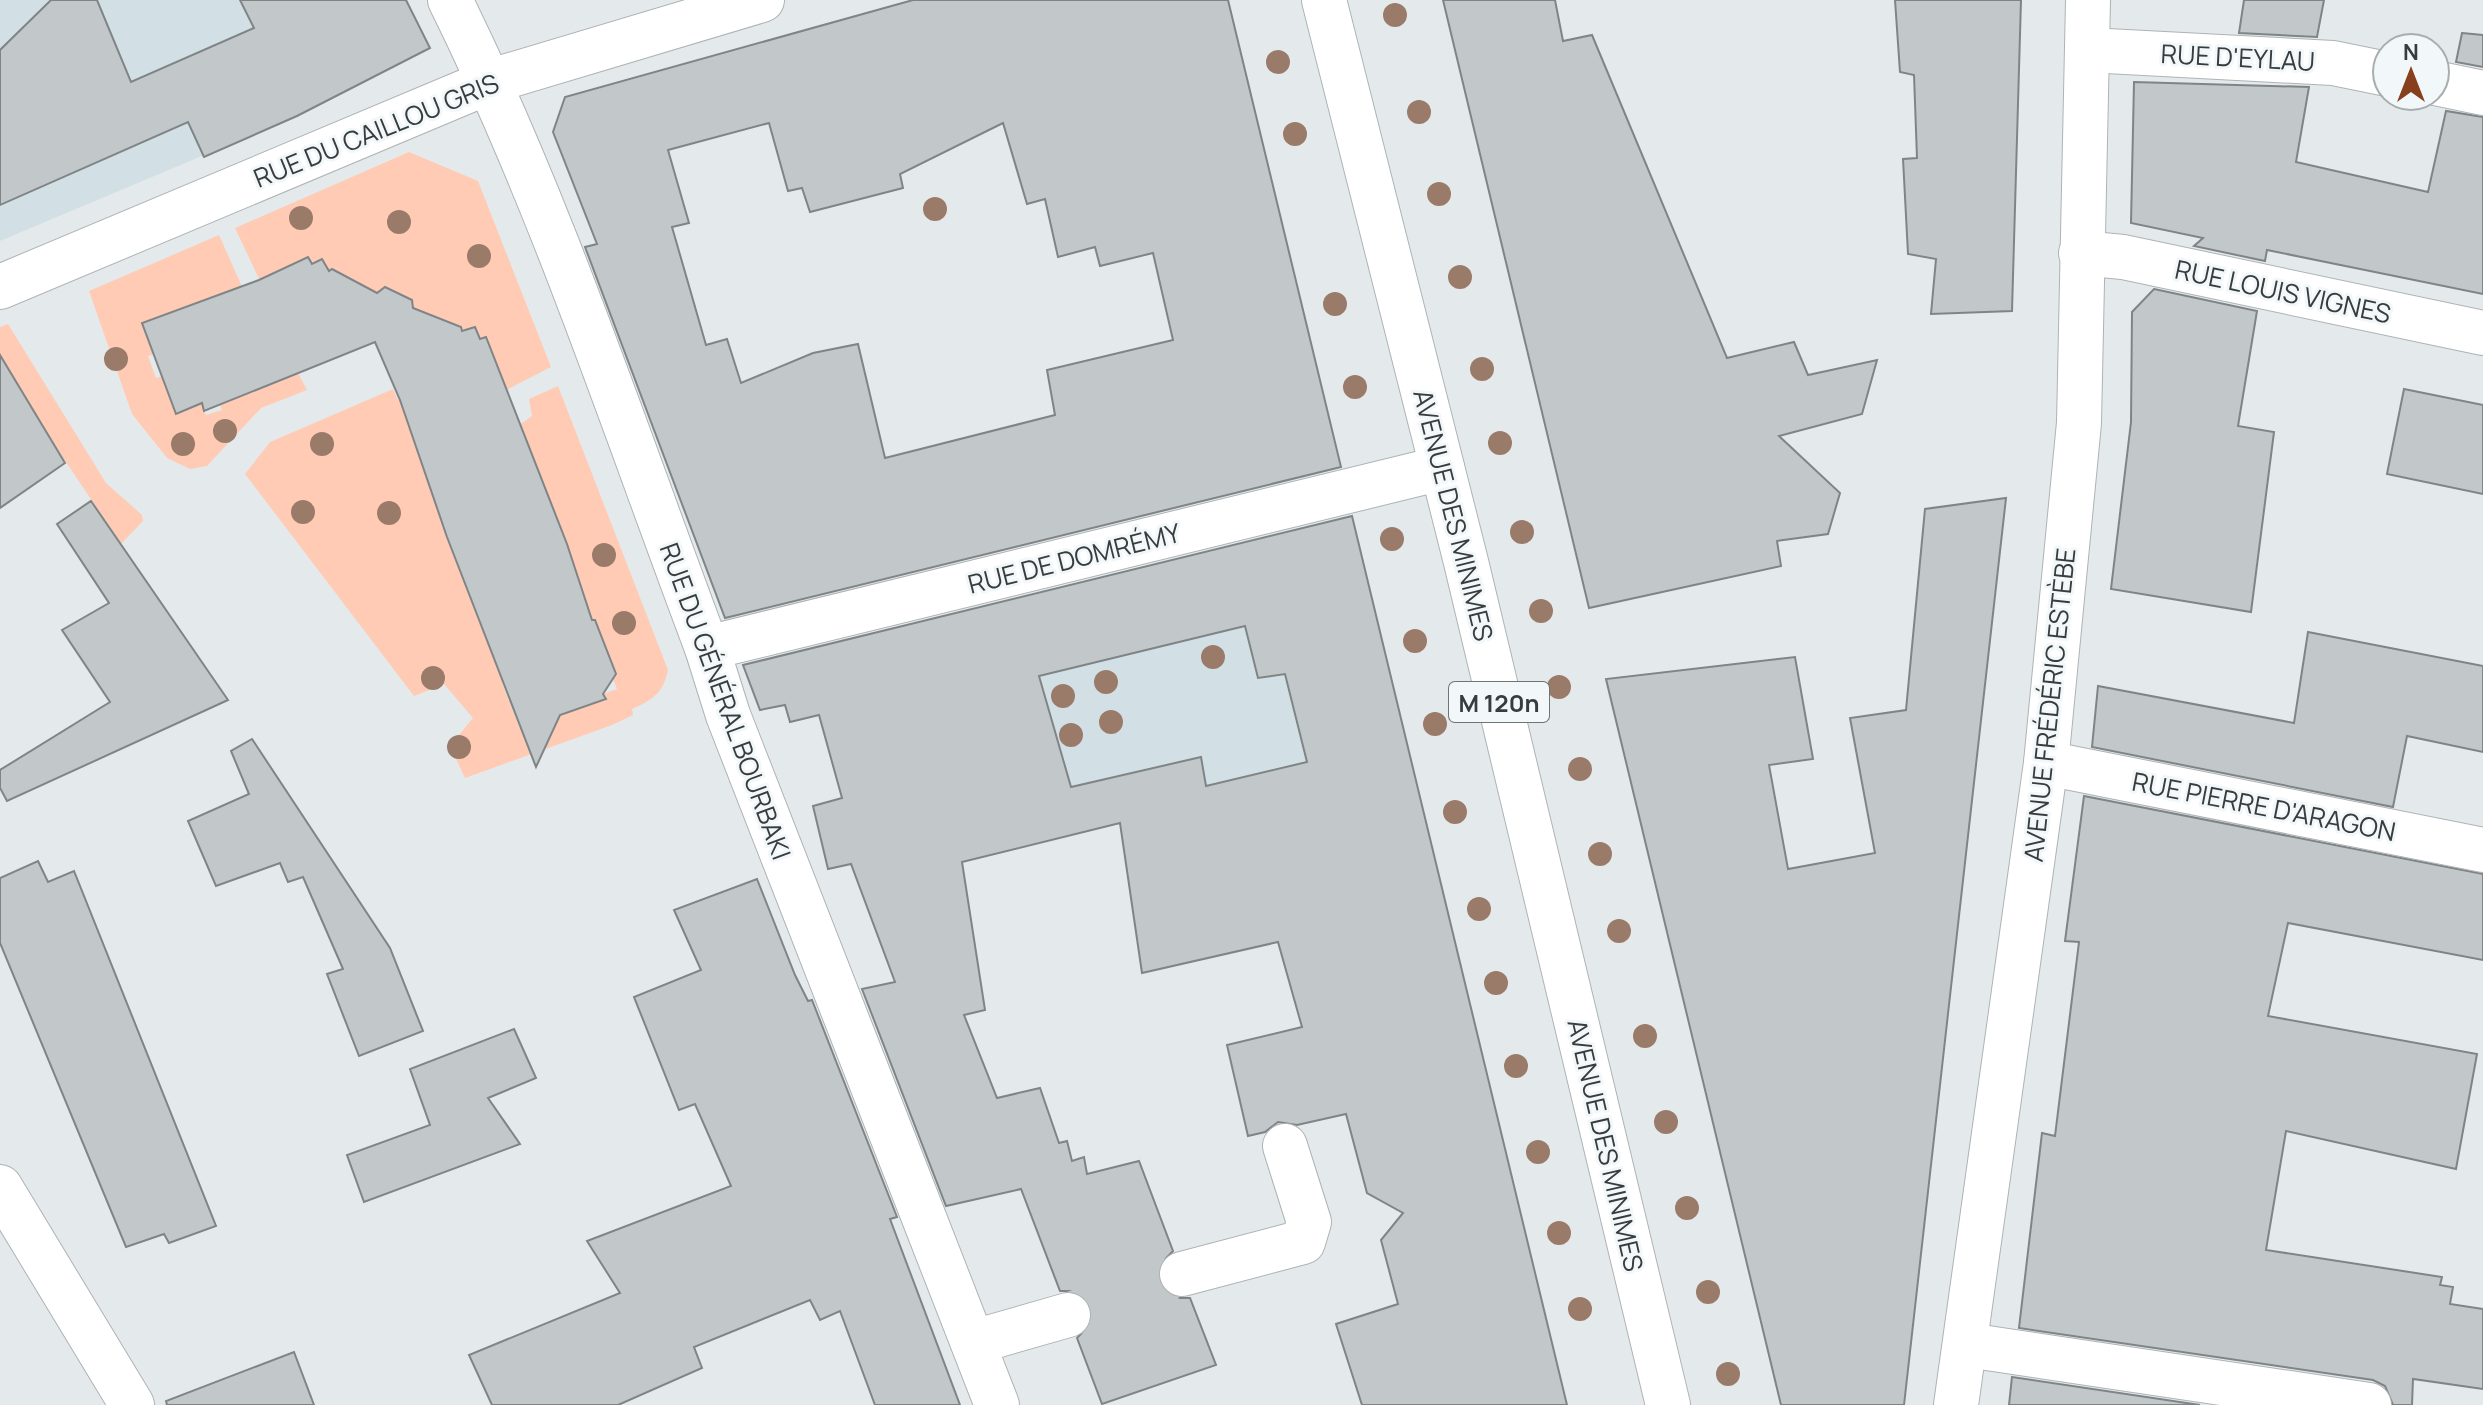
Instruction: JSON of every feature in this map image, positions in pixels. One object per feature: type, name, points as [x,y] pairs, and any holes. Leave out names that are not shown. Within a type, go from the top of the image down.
[{"type":"street","name":"RUE DU GÉNÉRAL BOURBAKI","points":[[450,0],[491,81],[707,648],[733,730],[997,1405]]},
{"type":"street","name":"RUE DU CAILLOU GRIS","points":[[0,287],[491,81],[762,0]]},
{"type":"street","name":"AVENUE DES MINIMES","points":[[1324,0],[1442,468],[1668,1405]]},
{"type":"street","name":"AVENUE FRÉDÉRIC ESTÈBE","points":[[1956,1405],[1967,1345],[2046,763],[2079,423],[2088,0]]},
{"type":"street","name":"RUE D'EYLAU","points":[[2088,50],[2333,63],[2371,71]]},
{"type":"street","points":[[2451,86],[2483,93]]},
{"type":"street","name":"RUE LOUIS VIGNES","points":[[2081,253],[2123,257],[2483,333]]},
{"type":"street","name":"RUE DE DOMRÉMY","points":[[707,648],[1442,468]]},
{"type":"street","name":"RUE PIERRE D'ARAGON","points":[[2046,763],[2483,850]]},
{"type":"street","points":[[1182,1274],[1303,1242],[1309,1222],[1285,1146]]},
{"type":"street","points":[[0,1187],[132,1405]]},
{"type":"street","points":[[974,1342],[1068,1315]]},
{"type":"street","points":[[1967,1345],[2369,1405]]},
{"type":"shaded area","points":[[0,0],[406,0],[430,48],[297,116],[0,241]]},
{"type":"shaded area","points":[[409,152],[478,181],[551,367],[506,390],[486,338],[480,339],[475,327],[462,331],[460,326],[444,332],[413,308],[411,300],[385,287],[377,293],[354,280],[349,292],[322,259],[312,264],[308,257],[261,283],[235,228]]},
{"type":"shaded area","points":[[219,235],[244,291],[178,310],[157,325],[154,318],[143,324],[154,354],[148,356],[156,378],[163,376],[175,413],[202,403],[206,415],[222,410],[217,397],[246,394],[298,373],[307,390],[261,408],[207,466],[190,469],[167,458],[132,414],[89,291]]},
{"type":"shaded area","points":[[8,324],[106,483],[142,515],[143,521],[121,544],[0,355],[0,327]]},
{"type":"shaded area","points":[[558,386],[668,670],[660,690],[632,709],[633,715],[465,778],[450,746],[473,718],[444,684],[414,696],[245,474],[270,442],[393,389],[398,400],[403,399],[464,581],[470,582],[479,605],[474,608],[480,623],[485,621],[494,661],[498,659],[506,680],[502,683],[520,729],[548,740],[562,709],[605,698],[603,694],[617,689],[613,679],[616,673],[595,620],[589,620],[572,575],[577,573],[533,455],[525,456],[515,428],[532,416],[529,399]]},
{"type":"shaded area","points":[[1353,520],[1420,797],[1216,845],[1201,757],[1071,787],[960,614]]},
{"type":"building","points":[[51,0],[97,0],[131,82],[254,28],[240,0],[406,0],[430,48],[297,116],[204,157],[188,122],[0,205],[0,50]]},
{"type":"building","points":[[913,0],[1228,0],[1341,467],[725,618],[585,247],[597,244],[553,132],[565,97]],"holes":[[[769,123],[788,191],[802,188],[810,212],[903,188],[900,174],[1003,123],[1027,204],[1045,199],[1058,257],[1095,247],[1100,266],[1153,253],[1173,340],[1047,370],[1055,415],[885,458],[858,344],[813,353],[741,383],[727,339],[706,345],[672,227],[689,223],[668,150]]]},
{"type":"building","points":[[1443,0],[1555,0],[1563,41],[1592,35],[1727,358],[1794,342],[1808,375],[1877,360],[1862,414],[1779,436],[1840,493],[1828,534],[1777,541],[1781,566],[1589,608]]},
{"type":"building","points":[[1895,0],[2021,0],[2012,311],[1931,314],[1936,259],[1908,254],[1903,159],[1917,158],[1914,75],[1900,72]]},
{"type":"building","points":[[2244,0],[2324,0],[2317,37],[2239,33]]},
{"type":"building","points":[[2462,33],[2483,35],[2483,67],[2456,62]]},
{"type":"building","points":[[2134,82],[2309,87],[2296,162],[2428,192],[2446,112],[2483,117],[2483,294],[2267,250],[2265,261],[2194,246],[2203,238],[2131,223]]},
{"type":"building","points":[[308,257],[312,264],[322,259],[329,271],[332,269],[377,293],[385,287],[412,300],[413,308],[461,327],[462,331],[475,327],[480,339],[486,337],[567,544],[592,620],[595,620],[616,674],[603,694],[606,699],[560,715],[536,767],[447,537],[400,400],[375,342],[204,411],[202,403],[176,414],[142,323],[259,280]]},
{"type":"building","points":[[2154,289],[2257,311],[2238,426],[2274,432],[2251,612],[2111,589],[2131,422],[2132,312]]},
{"type":"building","points":[[0,355],[65,463],[0,508]]},
{"type":"building","points":[[2404,389],[2483,405],[2483,494],[2387,474]]},
{"type":"building","points":[[2006,498],[1904,1405],[1781,1405],[1606,679],[1795,657],[1813,759],[1769,765],[1788,869],[1875,853],[1850,718],[1906,710],[1925,509]]},
{"type":"building","points":[[91,501],[228,700],[7,801],[0,788],[0,770],[110,702],[62,630],[109,603],[57,524]]},
{"type":"building","points":[[1352,516],[1567,1405],[1362,1405],[1336,1324],[1398,1304],[1381,1240],[1403,1213],[1367,1193],[1346,1114],[1297,1125],[1278,1122],[1265,1132],[1248,1136],[1227,1045],[1302,1027],[1278,942],[1142,973],[1120,823],[962,862],[985,1010],[964,1015],[997,1098],[1040,1088],[1059,1143],[1067,1141],[1072,1161],[1084,1157],[1087,1174],[1139,1161],[1173,1251],[1158,1267],[1158,1281],[1165,1292],[1175,1298],[1190,1298],[1216,1365],[1102,1404],[1077,1338],[1092,1322],[1092,1307],[1086,1298],[1075,1291],[1060,1291],[1021,1189],[946,1206],[862,989],[895,982],[851,864],[828,869],[813,806],[842,798],[819,715],[790,722],[785,705],[760,710],[743,665]],"holes":[[[1245,626],[1258,678],[1285,674],[1307,762],[1206,786],[1201,757],[1071,787],[1039,676]]]},
{"type":"building","points":[[2308,632],[2483,666],[2483,752],[2407,736],[2393,807],[2092,747],[2098,686],[2294,723]]},
{"type":"building","points":[[252,739],[390,948],[423,1031],[359,1056],[327,974],[343,969],[303,877],[288,882],[280,863],[216,886],[188,821],[249,794],[231,751]]},
{"type":"building","points":[[2084,796],[2483,874],[2483,960],[2288,923],[2268,1016],[2477,1054],[2456,1169],[2286,1131],[2266,1250],[2442,1277],[2440,1285],[2453,1287],[2450,1304],[2483,1309],[2483,1389],[2413,1379],[2412,1405],[2393,1405],[2385,1386],[2373,1380],[2019,1328],[2042,1133],[2055,1136],[2079,942],[2065,941]]},
{"type":"building","points":[[38,861],[48,882],[74,871],[216,1226],[169,1243],[164,1234],[126,1247],[0,943],[0,878]]},
{"type":"building","points":[[757,879],[795,975],[808,1001],[812,1000],[897,1217],[890,1219],[960,1405],[875,1405],[840,1311],[820,1320],[810,1300],[694,1347],[702,1368],[618,1405],[492,1405],[469,1355],[620,1293],[587,1241],[731,1186],[695,1104],[679,1110],[634,997],[701,970],[674,910]]},
{"type":"building","points":[[514,1029],[536,1078],[488,1098],[520,1144],[364,1202],[347,1155],[430,1125],[410,1069]]},
{"type":"building","points":[[294,1352],[314,1405],[167,1405],[166,1401]]},
{"type":"building","points":[[2012,1377],[2200,1405],[2009,1405]]},
{"type":"tunnel","points":[[1068,1315],[1182,1274]]}]
